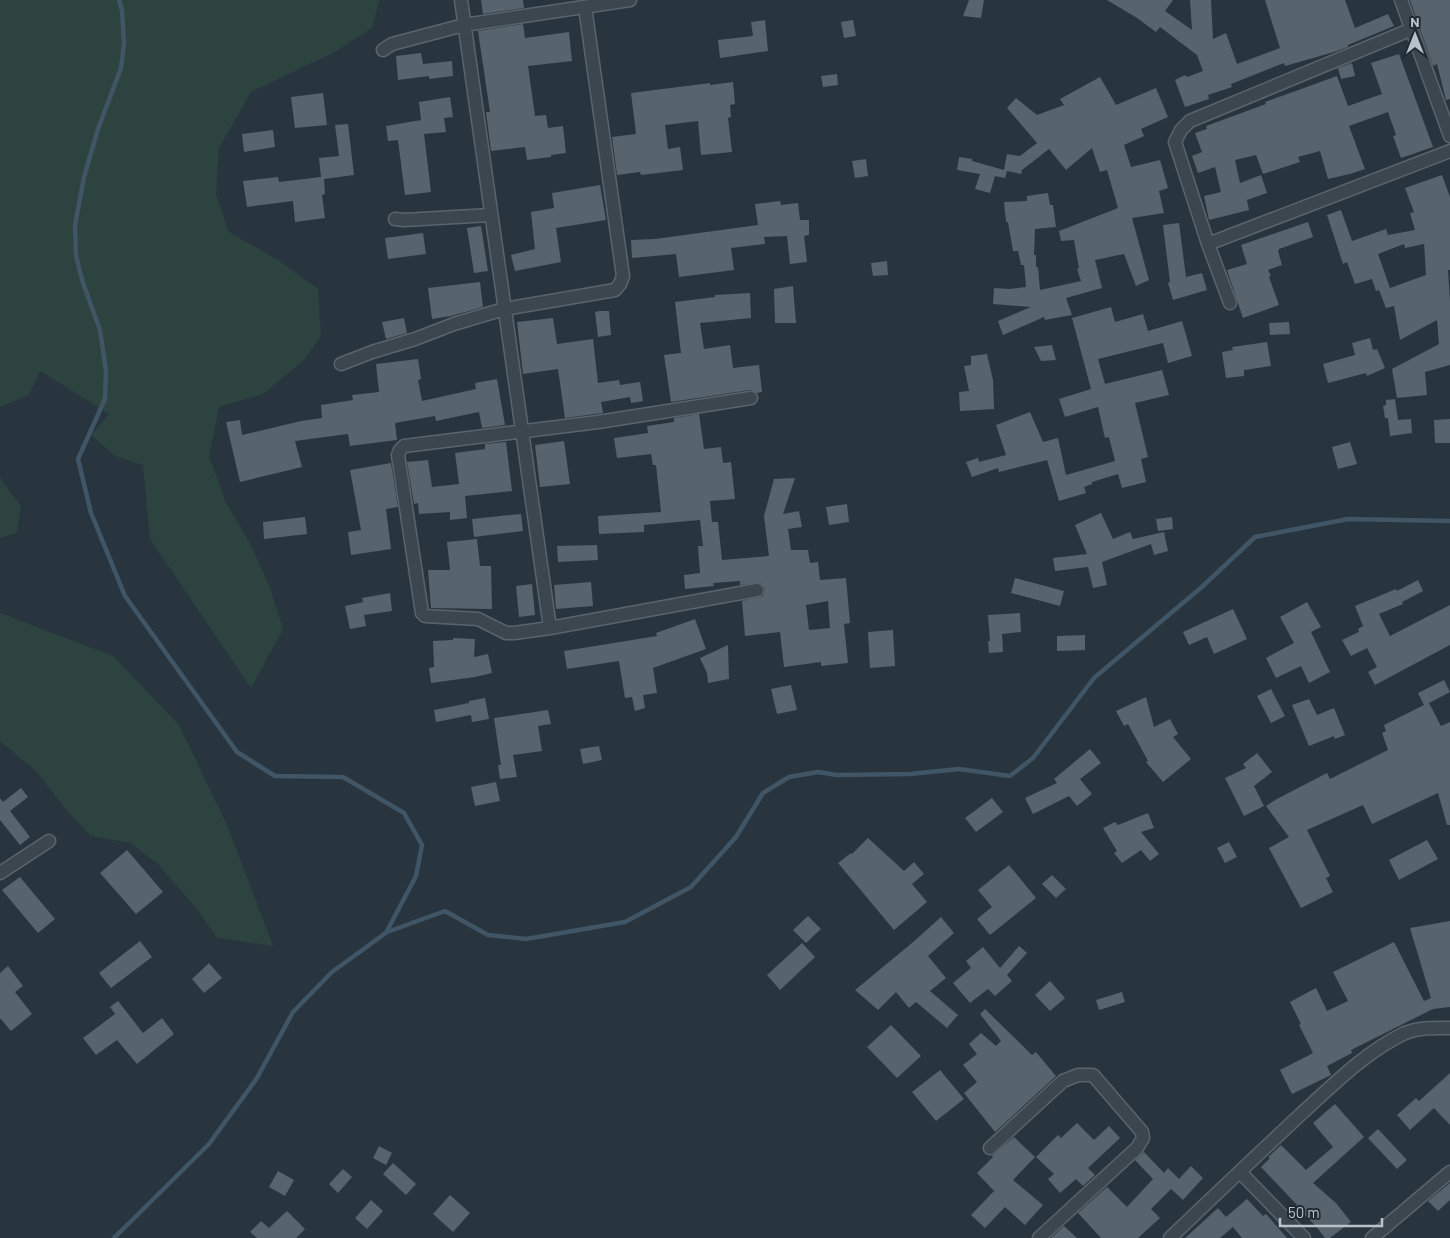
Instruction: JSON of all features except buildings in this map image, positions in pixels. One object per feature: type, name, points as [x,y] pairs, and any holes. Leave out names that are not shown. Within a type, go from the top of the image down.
[{"type":"street","points":[[460,0],[550,628]]},
{"type":"street","points":[[383,50],[392,44],[464,25],[630,0]]},
{"type":"street","points":[[1401,0],[1450,136]]},
{"type":"street","points":[[341,364],[454,324],[504,309],[615,290],[620,284],[623,276],[585,7]]},
{"type":"street","points":[[1230,303],[1208,244],[1175,142],[1181,130],[1190,120],[1412,29]]},
{"type":"street","points":[[1208,244],[1450,151]]},
{"type":"street","points":[[395,219],[490,215]]},
{"type":"street","points":[[751,398],[655,414],[404,446],[398,455],[422,613],[430,617],[478,619],[506,634],[550,628],[758,590]]},
{"type":"street","points":[[0,873],[49,841]]},
{"type":"street","points":[[1170,1238],[1325,1092],[1385,1044],[1406,1033],[1424,1028],[1450,1028]]},
{"type":"street","points":[[990,1148],[1063,1081],[1078,1074],[1093,1075],[1142,1132],[1143,1138],[1137,1148],[1039,1238]]},
{"type":"street","points":[[1240,1172],[1304,1238]]},
{"type":"street","points":[[1372,1238],[1450,1172]]},
{"type":"green space","points":[[0,0],[379,0],[372,28],[333,53],[251,92],[219,148],[216,195],[229,232],[278,260],[318,289],[321,336],[304,360],[263,394],[219,407],[209,456],[226,503],[249,541],[269,585],[283,629],[251,688],[150,539],[143,465],[115,456],[91,435],[109,414],[40,371],[29,395],[0,407]]},
{"type":"green space","points":[[0,478],[21,506],[17,533],[0,538]]},
{"type":"green space","points":[[0,613],[113,656],[179,725],[228,827],[273,946],[217,938],[197,909],[157,863],[130,843],[91,836],[68,812],[38,773],[0,741]]},
{"type":"waterway","points":[[119,0],[122,10],[124,44],[121,68],[98,129],[84,177],[75,225],[76,256],[83,283],[100,330],[106,371],[105,399],[78,459],[91,513],[125,596],[237,752],[275,776],[343,777],[404,813],[422,845],[416,876],[387,931]]},
{"type":"waterway","points":[[114,1238],[209,1144],[257,1078],[293,1012],[332,972],[387,932],[445,911],[488,935],[526,939],[625,922],[691,887],[736,837],[763,793],[789,777],[818,772],[837,775],[910,774],[959,769],[1010,776],[1033,758],[1094,678],[1203,586],[1255,537],[1348,519],[1450,521]]}]
